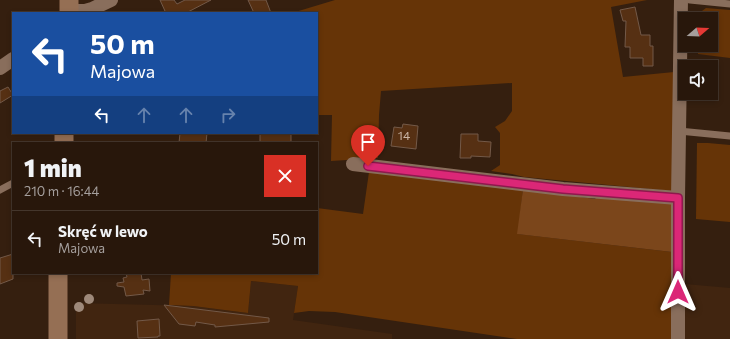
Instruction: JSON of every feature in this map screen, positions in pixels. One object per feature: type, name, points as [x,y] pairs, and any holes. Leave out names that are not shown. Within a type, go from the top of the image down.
[{"type":"main road","points":[[58,274],[58,339]]},
{"type":"street","points":[[69,8],[85,11],[92,10],[111,0]]},
{"type":"street","points":[[678,339],[680,0]]},
{"type":"street","points":[[0,68],[12,60]]},
{"type":"street","points":[[353,164],[563,189],[678,198]]},
{"type":"lane","points":[[690,0],[730,4]]},
{"type":"lane","points":[[679,131],[730,136]]},
{"type":"lane","points":[[0,190],[12,184]]},
{"type":"shaded area","points":[[335,0],[647,0],[611,7],[623,77],[674,72],[672,191],[524,177],[491,171],[500,165],[500,133],[495,127],[505,121],[512,111],[512,83],[381,91],[378,158],[331,161],[332,115],[318,115],[318,12],[295,12]]},
{"type":"shaded area","points":[[706,8],[730,10],[730,58],[698,54],[698,52],[718,52],[718,12],[701,12]]},
{"type":"shaded area","points":[[697,143],[730,145],[730,222],[696,219]]},
{"type":"shaded area","points":[[369,172],[523,189],[518,234],[672,252],[672,339],[517,339],[335,312],[309,311],[294,313],[298,286],[251,281],[248,313],[193,306],[169,305],[171,274],[318,274],[318,208],[363,214]]},
{"type":"shaded area","points":[[523,189],[595,199],[599,195],[672,200],[672,252],[517,234]]},
{"type":"shaded area","points":[[251,281],[298,286],[293,320],[392,334],[392,339],[76,339],[76,303],[193,306],[248,313]]},
{"type":"shaded area","points":[[685,284],[730,288],[730,339],[685,339]]},
{"type":"building","points":[[160,0],[174,0],[177,4],[185,0],[211,0],[188,12],[162,12],[165,11]]},
{"type":"building","points":[[248,0],[266,0],[271,12],[254,12]]},
{"type":"building","points":[[635,7],[641,35],[650,35],[650,46],[653,46],[653,66],[643,66],[643,58],[630,58],[630,47],[625,47],[626,21],[623,21],[620,10]]},
{"type":"building","points":[[8,87],[12,96],[0,103],[0,91]]},
{"type":"building","points":[[403,124],[418,126],[416,149],[391,146],[394,127],[402,128]]},
{"type":"building","points":[[180,134],[207,134],[206,142],[179,142]]},
{"type":"building","points":[[260,134],[291,134],[291,142],[260,142]]},
{"type":"building","points":[[461,134],[478,134],[478,141],[491,142],[490,157],[471,156],[471,158],[460,158]]},
{"type":"building","points":[[12,254],[13,279],[0,284],[0,258]]},
{"type":"building","points":[[126,274],[141,274],[142,280],[149,279],[150,291],[143,290],[144,294],[126,296],[124,287],[117,286],[117,283],[124,282],[123,278],[127,277]]},
{"type":"building","points":[[164,305],[269,318],[269,322],[215,327],[215,325],[196,322],[195,326],[179,324]]},
{"type":"building","points":[[159,319],[160,336],[138,338],[137,321]]},
{"type":"route","points":[[368,166],[563,189],[678,198],[678,292]]}]
